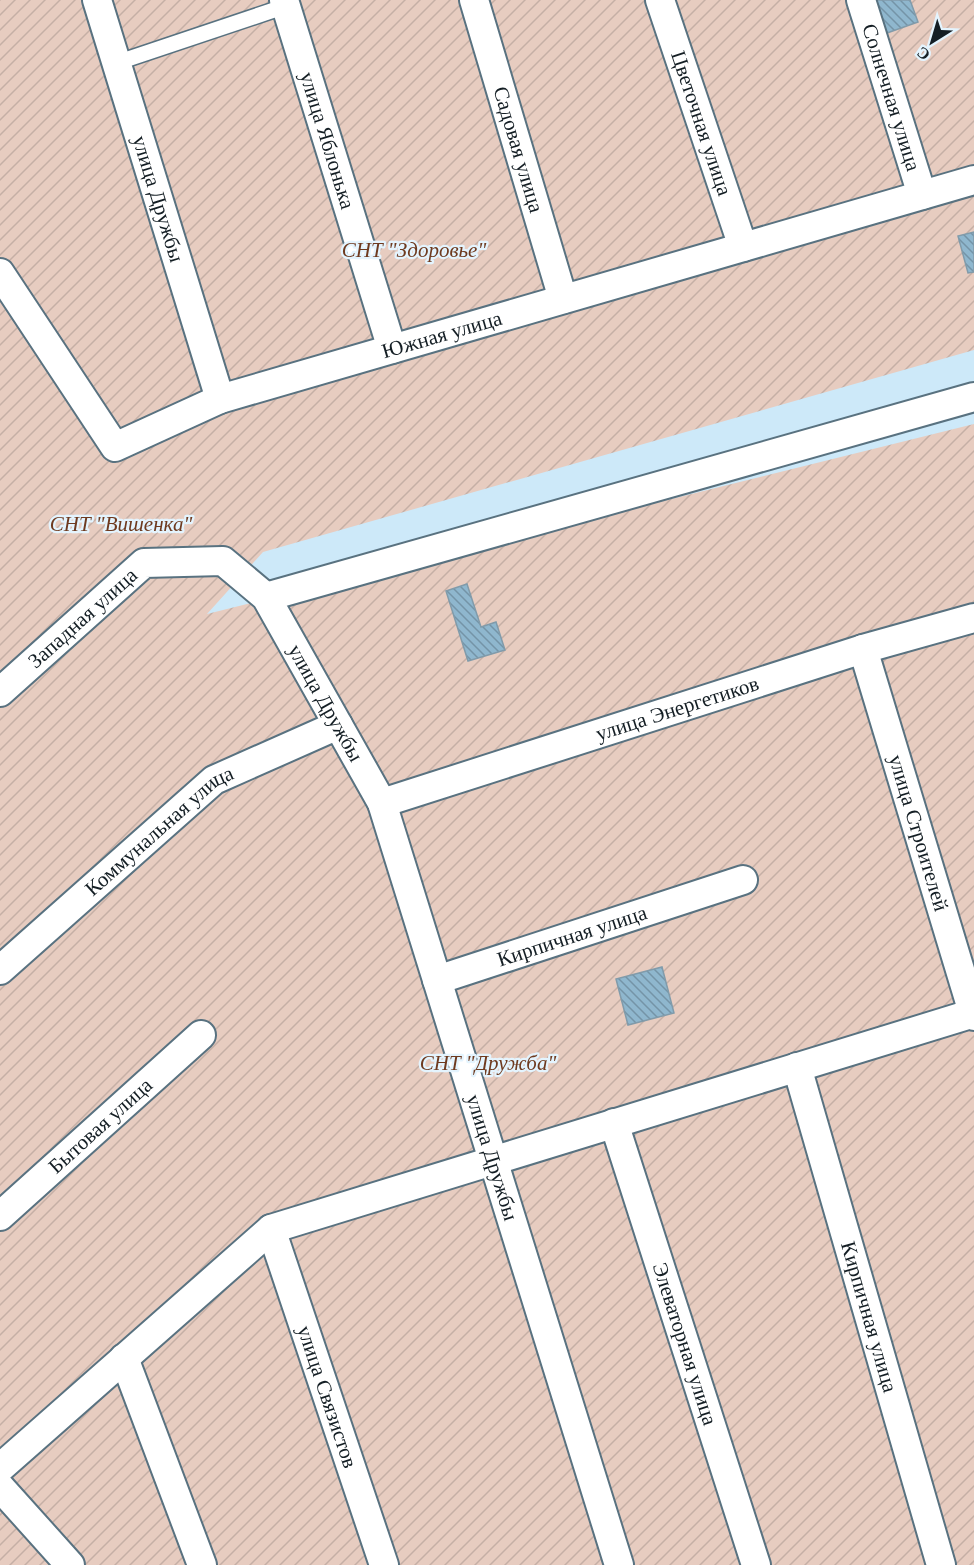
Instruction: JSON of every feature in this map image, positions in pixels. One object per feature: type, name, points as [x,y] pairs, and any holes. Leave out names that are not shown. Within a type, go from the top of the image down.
[{"type":"street","name":"улица Дружбы","points":[[97,0],[220,399]]},
{"type":"street","name":"Садовая улица","points":[[474,0],[563,299]]},
{"type":"street","name":"Цветочная улица","points":[[660,0],[743,247]]},
{"type":"street","name":"Солнечная улица","points":[[861,0],[922,195]]},
{"type":"street","name":"улица Яблонька","points":[[285,3],[392,349]]},
{"type":"street","name":"Южная улица","points":[[0,273],[115,447],[220,399],[974,180]]},
{"type":"street","points":[[266,597],[974,397]]},
{"type":"street","name":"Западная улица","points":[[0,692],[144,563],[223,561],[266,597]]},
{"type":"street","name":"улица Дружбы","points":[[266,597],[382,803],[619,1565]]},
{"type":"street","name":"улица Энергетиков","points":[[382,803],[863,649],[974,618]]},
{"type":"street","name":"улица Строителей","points":[[863,649],[974,1014]]},
{"type":"street","name":"Коммунальная улица","points":[[0,970],[214,780],[338,725]]},
{"type":"street","name":"Кирпичная улица","points":[[437,980],[743,880]]},
{"type":"street","points":[[0,1468],[271,1229],[974,1014]]},
{"type":"street","name":"Бытовая улица","points":[[0,1216],[201,1035]]},
{"type":"street","name":"Кирпичная улица","points":[[797,1067],[941,1565]]},
{"type":"street","name":"Элеваторная улица","points":[[614,1123],[756,1565]]},
{"type":"street","name":"улица Связистов","points":[[271,1229],[384,1565]]},
{"type":"street","points":[[124,1358],[202,1565]]},
{"type":"street","points":[[0,1487],[70,1565]]},
{"type":"lane","points":[[116,63],[285,3]]},
{"type":"green space","name":"СНТ \"Дружба\"","points":[[0,0],[974,0],[974,350],[263,552],[207,614],[974,424],[974,1565],[0,1565]]},
{"type":"building","points":[[876,0],[910,0],[918,22],[887,33]]},
{"type":"building","points":[[974,232],[974,272],[968,273],[958,236]]},
{"type":"building","points":[[467,584],[481,627],[496,622],[505,650],[468,661],[446,591]]},
{"type":"building","points":[[662,967],[674,1013],[628,1025],[616,979]]},
{"type":"park label","name":"СНТ \"Здоровье\"","points":[[414,250]]},
{"type":"park label","name":"СНТ \"Вишенка\"","points":[[121,524]]}]
